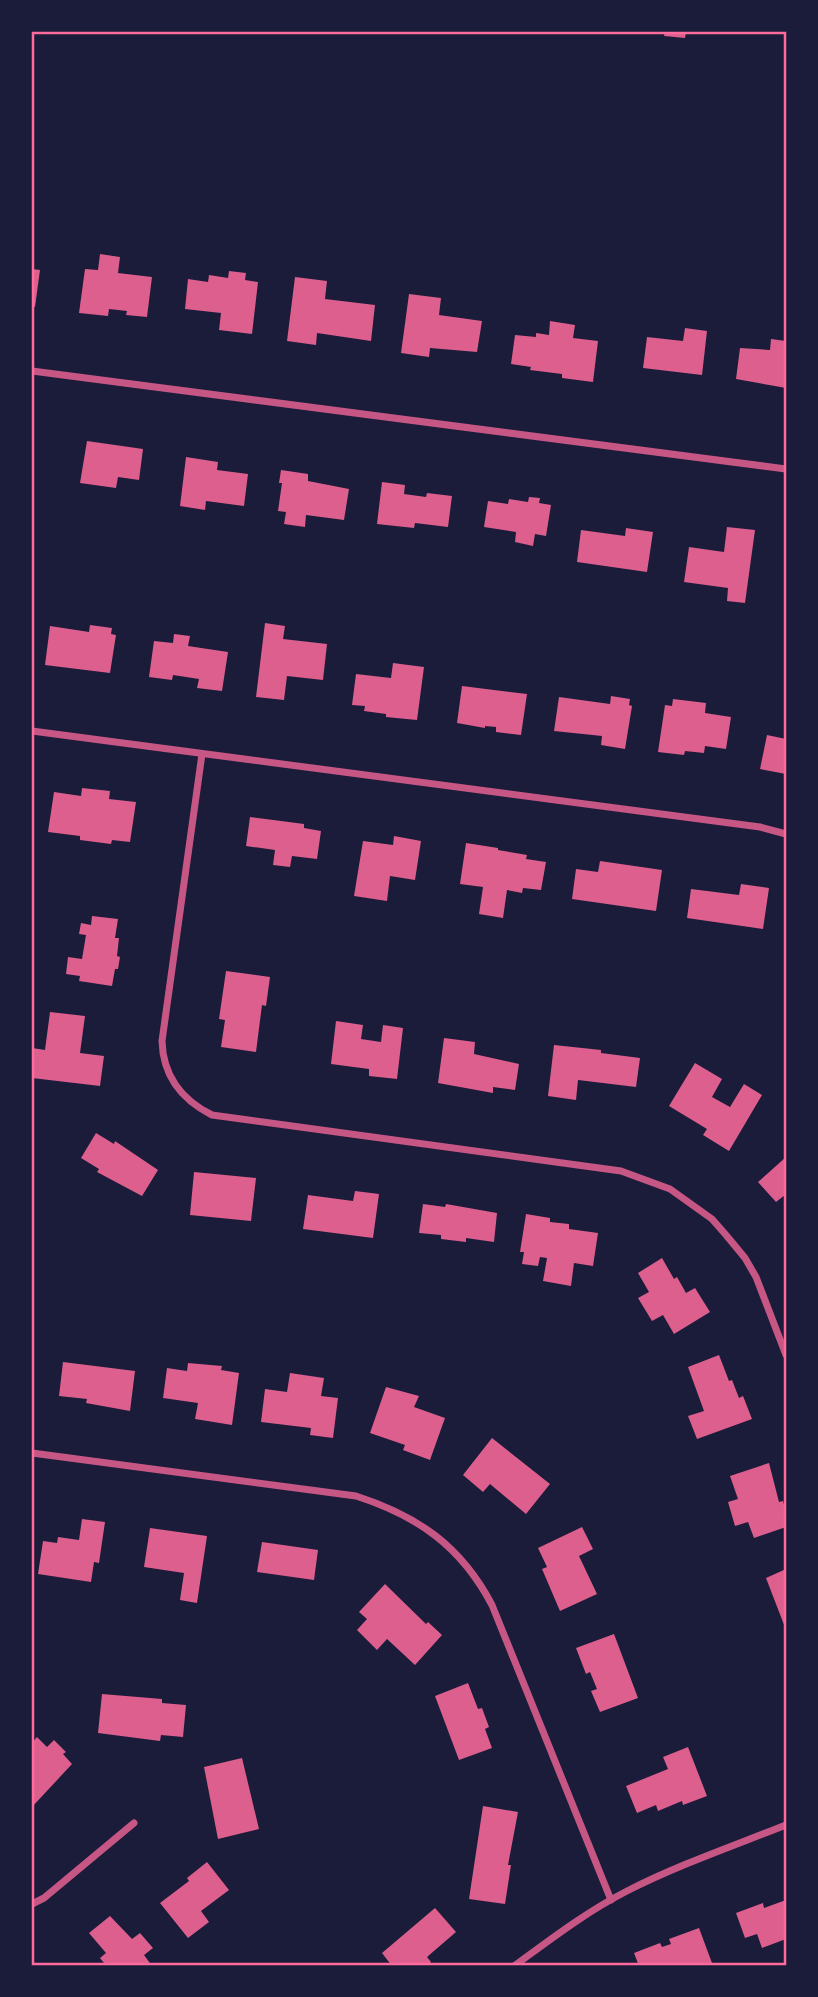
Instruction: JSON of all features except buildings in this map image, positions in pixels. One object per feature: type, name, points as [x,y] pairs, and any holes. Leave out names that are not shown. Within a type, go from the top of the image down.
[{"type":"street","points":[[32,371],[786,469]]},
{"type":"street","points":[[32,732],[760,827],[786,834]]},
{"type":"street","points":[[202,754],[162,1041],[164,1062],[172,1082],[186,1097],[212,1115],[621,1171],[670,1189],[712,1219],[745,1258],[760,1285],[786,1356]]},
{"type":"street","points":[[32,1453],[356,1496],[386,1506],[424,1525],[440,1538],[476,1577],[492,1605],[611,1900]]},
{"type":"street","points":[[32,1904],[44,1898],[134,1823]]},
{"type":"street","points":[[514,1965],[566,1927],[611,1900],[667,1872],[786,1825]]}]
